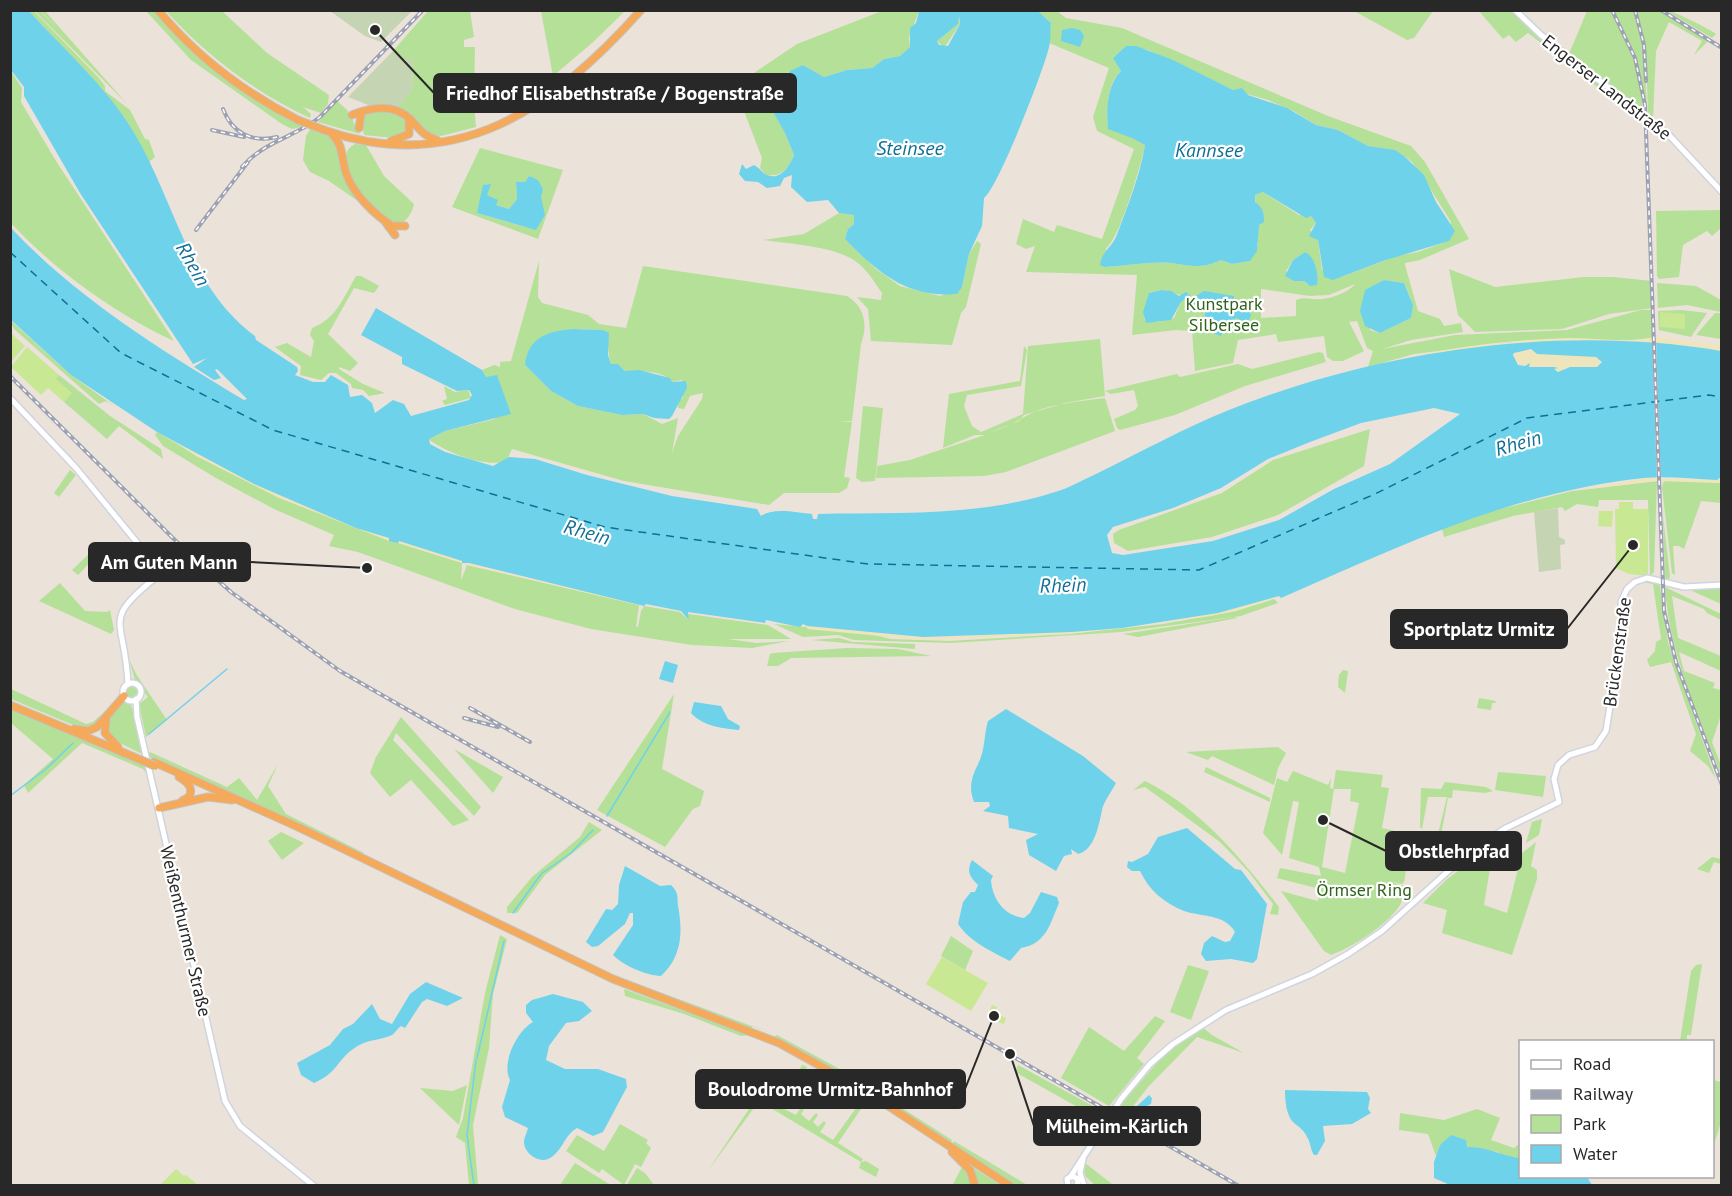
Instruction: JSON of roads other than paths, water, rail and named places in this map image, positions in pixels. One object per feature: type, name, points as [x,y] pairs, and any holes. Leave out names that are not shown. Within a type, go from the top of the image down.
[{"type":"highway","points":[[158,10],[194,48],[225,74],[300,118],[327,130],[365,140],[417,146],[467,138],[506,123],[559,88],[594,60],[641,10]]},
{"type":"highway","points":[[163,10],[196,45],[227,70],[300,118]]},
{"type":"highway","points":[[559,88],[605,44],[636,10]]},
{"type":"highway","points":[[343,156],[349,146],[365,140],[437,140],[492,125],[549,95]]},
{"type":"highway","points":[[359,128],[364,113],[387,108],[407,117],[422,134],[437,140]]},
{"type":"highway","points":[[391,141],[402,139],[408,134],[410,125],[407,117]]},
{"type":"highway","points":[[327,130],[340,143],[345,172],[354,190],[385,221],[395,235],[392,226],[405,225]]},
{"type":"highway","points":[[74,729],[86,731],[97,727],[130,699]]},
{"type":"highway","points":[[118,747],[106,735],[104,724],[130,699]]},
{"type":"highway","points":[[10,704],[118,747],[290,823],[613,979],[739,1025],[789,1048],[856,1084],[1010,1185]]},
{"type":"highway","points":[[10,704],[141,758]]},
{"type":"highway","points":[[154,764],[612,982],[778,1046],[836,1077],[1003,1185]]},
{"type":"highway","points":[[161,809],[189,797],[189,785],[179,777]]},
{"type":"highway","points":[[161,809],[208,797],[232,800]]},
{"type":"highway","points":[[952,1152],[970,1170],[975,1185]]},
{"type":"main road","name":"Engerser Landstraße","points":[[1515,10],[1541,35],[1668,134],[1722,192]]},
{"type":"main road","points":[[10,398],[85,480],[162,572]]},
{"type":"main road","points":[[120,521],[162,572]]},
{"type":"main road","points":[[152,561],[154,575]]},
{"type":"main road","points":[[146,585],[154,575],[162,572]]},
{"type":"main road","points":[[130,699],[123,689],[130,684],[118,630],[119,618],[127,604],[162,572]]},
{"type":"main road","name":"Brückenstraße","points":[[1092,1142],[1135,1081],[1173,1044],[1226,1010],[1312,974],[1348,954],[1382,931],[1466,855],[1504,829],[1559,801],[1554,779],[1558,765],[1569,755],[1595,747],[1606,730],[1623,626],[1621,602],[1624,592],[1632,584],[1647,578],[1682,587],[1722,585]]},
{"type":"main road","name":"Weißenthurmer Straße","points":[[130,684],[140,690],[130,699],[137,717],[161,809],[223,1096],[232,1116],[251,1136],[314,1185]]},
{"type":"main road","points":[[1078,1182],[1083,1158],[1092,1142]]},
{"type":"main road","points":[[1078,1182],[1092,1142]]},
{"type":"main road","points":[[1078,1182],[1083,1158]]},
{"type":"main road","points":[[1066,1184],[1078,1182]]},
{"type":"water","name":"Rhein","points":[[11,11],[29,11],[97,83],[122,114],[147,157],[184,240],[213,293],[232,316],[255,336],[256,340],[297,367],[298,371],[295,375],[313,382],[325,382],[331,375],[348,385],[350,397],[362,395],[372,403],[375,413],[393,400],[404,404],[411,416],[469,400],[472,395],[469,390],[457,391],[402,364],[402,357],[361,335],[376,308],[482,370],[486,377],[497,375],[511,414],[445,431],[429,439],[430,444],[445,452],[493,466],[509,457],[535,459],[587,475],[672,496],[757,509],[761,516],[766,513],[786,511],[812,514],[813,519],[817,519],[818,514],[938,512],[997,506],[1072,486],[1179,432],[1229,410],[1287,389],[1347,372],[1409,358],[1472,348],[1535,342],[1598,340],[1660,343],[1721,351],[1721,477],[1717,480],[1644,478],[1548,495],[1503,508],[1413,541],[1281,598],[1279,596],[1218,613],[1122,628],[923,637],[803,624],[800,627],[766,620],[765,623],[688,612],[689,620],[681,611],[646,604],[644,606],[462,563],[462,561],[399,541],[398,543],[389,541],[389,538],[356,528],[254,484],[157,432],[71,375],[11,320],[11,228],[64,278],[122,322],[213,381],[244,400],[247,399],[217,369],[215,370],[221,378],[214,380],[194,367],[207,358],[193,364],[80,193],[24,96],[24,87],[11,70]],"holes":[[[1531,349],[1537,354],[1596,357],[1602,362],[1597,367],[1570,367],[1558,372],[1554,369],[1558,368],[1554,367],[1529,367],[1530,363],[1525,366],[1518,365],[1514,353]],[[1434,408],[1460,414],[1390,464],[1334,489],[1279,520],[1213,541],[1123,555],[1112,553],[1107,535],[1113,527],[1173,508],[1221,488],[1268,459],[1361,423]]]},
{"type":"water","name":"Steinsee","points":[[919,11],[1038,11],[1051,23],[1050,45],[1044,64],[1009,153],[991,190],[984,198],[982,226],[969,254],[962,287],[957,294],[923,292],[895,281],[882,272],[845,239],[848,229],[854,224],[854,215],[839,213],[828,200],[807,202],[791,187],[792,175],[784,178],[780,186],[767,188],[758,182],[745,181],[739,174],[742,164],[746,169],[754,165],[767,175],[777,176],[787,167],[794,155],[785,133],[759,87],[760,81],[768,75],[788,75],[790,71],[803,65],[824,77],[847,70],[872,68],[884,59],[900,56],[910,47],[910,28],[916,23]],"holes":[[[959,16],[960,24],[948,46],[939,45],[937,41],[958,24]]]},
{"type":"water","points":[[1072,28],[1080,30],[1084,36],[1080,47],[1061,41],[1062,30]]},
{"type":"water","name":"Kannsee","points":[[1126,46],[1136,46],[1173,60],[1233,90],[1242,88],[1248,95],[1287,108],[1316,125],[1338,130],[1368,146],[1395,150],[1424,175],[1436,202],[1455,231],[1449,241],[1383,261],[1333,280],[1324,277],[1318,240],[1309,236],[1316,223],[1311,216],[1306,218],[1263,192],[1255,195],[1255,202],[1262,210],[1264,222],[1259,225],[1257,251],[1250,261],[1232,264],[1221,260],[1208,265],[1196,266],[1164,263],[1105,267],[1100,265],[1103,256],[1116,237],[1137,180],[1145,145],[1108,129],[1110,90],[1121,71],[1113,58]]},
{"type":"water","points":[[529,176],[538,180],[543,189],[541,197],[545,215],[536,230],[477,213],[483,185],[491,184],[487,195],[498,200],[496,205],[509,209],[517,199],[516,182],[525,182]]},
{"type":"water","points":[[1305,252],[1316,266],[1317,285],[1310,286],[1304,281],[1294,281],[1285,276],[1293,260]]},
{"type":"water","points":[[1384,280],[1404,283],[1413,305],[1411,318],[1380,333],[1365,326],[1360,311],[1365,290]]},
{"type":"water","points":[[1161,290],[1171,291],[1179,296],[1186,292],[1191,296],[1181,302],[1171,320],[1146,323],[1143,312],[1149,293]]},
{"type":"water","points":[[1204,291],[1234,296],[1234,301],[1245,299],[1251,315],[1248,323],[1236,318],[1230,322],[1231,330],[1223,329],[1221,336],[1204,330],[1206,310],[1185,312],[1196,296]]},
{"type":"water","points":[[573,329],[603,330],[609,333],[608,355],[611,364],[618,364],[625,371],[639,370],[670,378],[672,382],[686,381],[687,388],[672,416],[669,419],[654,418],[643,414],[622,415],[578,406],[551,391],[525,365],[527,355],[530,348],[541,337]]},
{"type":"water","points":[[665,661],[678,665],[673,683],[659,679]]},
{"type":"water","points":[[694,702],[721,706],[728,719],[740,726],[739,730],[714,726],[696,718],[691,713]]},
{"type":"water","points":[[1006,709],[1083,756],[1116,783],[1103,807],[1098,829],[1092,842],[1084,852],[1078,854],[1071,849],[1072,854],[1064,856],[1056,871],[1029,855],[1026,840],[1038,834],[1009,828],[1008,816],[983,811],[990,806],[989,802],[974,802],[972,797],[974,772],[981,757],[988,721]]},
{"type":"water","points":[[1187,828],[1235,869],[1241,870],[1267,904],[1257,959],[1253,963],[1231,959],[1206,961],[1201,954],[1204,943],[1212,936],[1225,942],[1230,941],[1235,932],[1231,926],[1219,919],[1184,911],[1170,904],[1153,890],[1140,871],[1132,871],[1127,867],[1128,861],[1132,862],[1148,854],[1158,837]]},
{"type":"water","points":[[972,860],[993,876],[992,887],[1000,905],[1017,917],[1024,918],[1030,913],[1041,892],[1057,897],[1059,903],[1042,938],[1021,948],[1010,961],[975,941],[958,924],[963,902],[971,892],[975,892],[978,885],[970,874],[969,868]]},
{"type":"water","points":[[625,866],[660,886],[671,885],[676,893],[680,925],[679,944],[673,961],[661,976],[635,969],[613,955],[633,925],[633,913],[630,913],[625,924],[598,946],[592,947],[586,942],[606,909],[612,910],[618,904],[619,885]]},
{"type":"water","points":[[426,982],[463,998],[447,1006],[427,999],[422,1002],[405,1028],[401,1026],[392,1035],[365,1042],[356,1047],[322,1079],[314,1083],[301,1075],[297,1063],[330,1045],[343,1029],[353,1024],[372,1004],[380,1019],[392,1024],[410,994]]},
{"type":"water","points":[[553,994],[583,1002],[592,1011],[579,1021],[566,1023],[549,1046],[546,1060],[565,1069],[598,1069],[626,1079],[627,1087],[603,1132],[593,1136],[577,1128],[569,1135],[557,1153],[548,1159],[540,1160],[526,1150],[524,1142],[528,1128],[505,1117],[502,1107],[510,1080],[508,1065],[512,1048],[521,1032],[533,1022],[526,1013],[526,1005],[532,1000]]},
{"type":"water","points":[[1285,1090],[1367,1092],[1370,1098],[1368,1109],[1371,1113],[1352,1124],[1323,1126],[1325,1141],[1317,1155],[1314,1155],[1306,1135],[1289,1116]]},
{"type":"water","points":[[1149,1095],[1152,1098],[1151,1104],[1143,1108],[1138,1116],[1136,1107]]},
{"type":"water","points":[[1451,1135],[1466,1140],[1467,1147],[1481,1148],[1519,1158],[1519,1178],[1588,1178],[1592,1185],[1450,1185],[1434,1178],[1434,1162],[1440,1145]]},
{"type":"waterway","points":[[149,734],[227,669]]},
{"type":"waterway","points":[[607,816],[670,712]]},
{"type":"waterway","points":[[10,796],[46,769],[73,743]]},
{"type":"waterway","points":[[513,913],[541,874],[571,853],[593,830]]},
{"type":"waterway","points":[[477,1058],[504,941]]},
{"type":"waterway","points":[[474,1186],[467,1135],[476,1060]]},
{"type":"railway","points":[[242,167],[250,158],[269,145],[320,117],[423,10]]},
{"type":"railway","points":[[1612,10],[1635,58],[1645,105],[1664,611],[1676,662],[1722,785]]},
{"type":"railway","points":[[1635,10],[1644,45],[1646,81]]},
{"type":"railway","points":[[1661,10],[1722,48]]},
{"type":"railway","points":[[223,109],[237,130],[244,134],[259,139],[277,137]]},
{"type":"railway","points":[[212,130],[244,137]]},
{"type":"railway","points":[[196,230],[248,162]]},
{"type":"railway","points":[[10,376],[195,560],[231,592],[340,671],[1239,1186]]},
{"type":"railway","points":[[470,708],[530,742]]},
{"type":"railway","points":[[464,718],[498,727]]},
{"type":"place","name":"Friedhof Elisabethstraße / Bogenstraße","points":[[375,30]]},
{"type":"place","name":"Sportplatz Urmitz","points":[[1633,545]]},
{"type":"place","name":"Am Guten Mann","points":[[367,568]]},
{"type":"place","name":"Obstlehrpfad","points":[[1323,820]]},
{"type":"place","name":"Boulodrome Urmitz-Bahnhof","points":[[994,1016]]},
{"type":"place","name":"Mülheim-Kärlich","points":[[1010,1054]]},
{"type":"park label","name":"Kunstpark Silbersee","points":[[1224,313]]},
{"type":"park label","name":"Örmser Ring","points":[[1364,889]]}]
